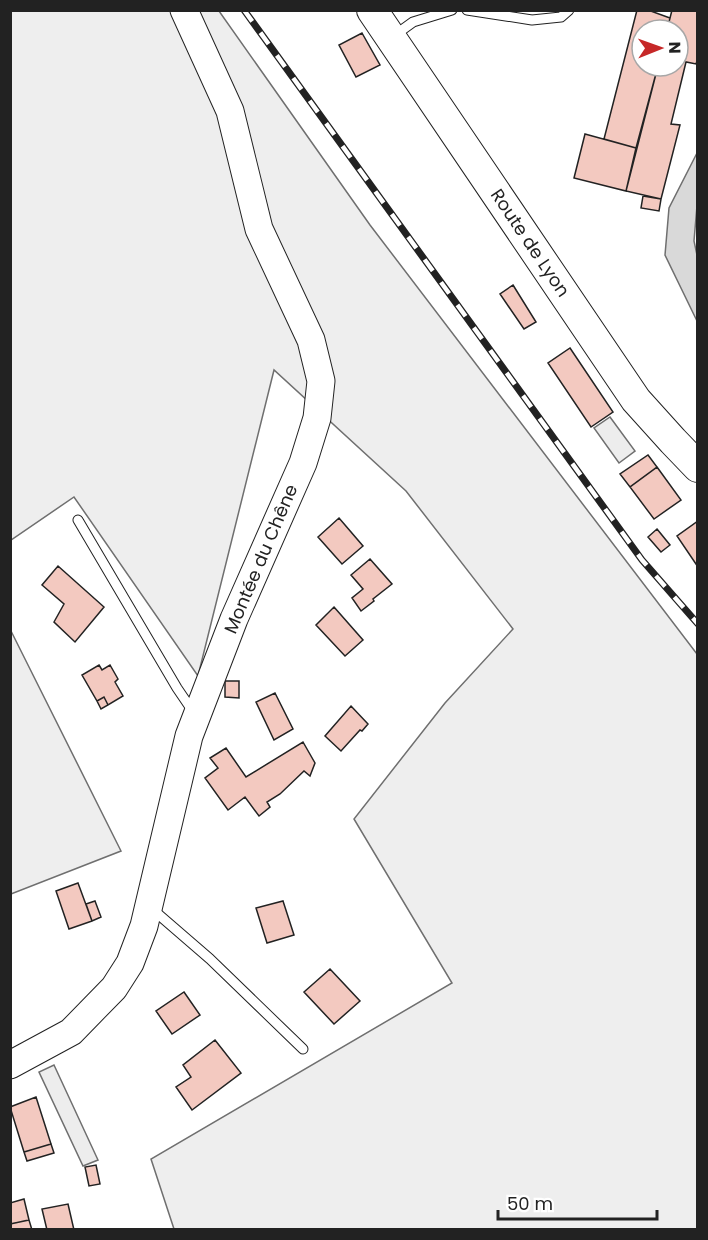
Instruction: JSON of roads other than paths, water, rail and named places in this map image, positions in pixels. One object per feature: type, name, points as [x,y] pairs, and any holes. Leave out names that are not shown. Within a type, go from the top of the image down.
[{"type":"main road","name":"Route de Lyon","points":[[372,10],[636,400],[698,467]]},
{"type":"street","name":"Montée du Chêne","points":[[10,1065],[71,1032],[114,988],[130,963],[144,926],[189,736],[234,620],[303,463],[317,418],[321,381],[311,340],[259,229],[230,111],[184,10]]},
{"type":"lane","points":[[391,38],[413,22],[452,10]]},
{"type":"lane","points":[[467,10],[532,20],[561,16],[569,10]]},
{"type":"lane","points":[[78,520],[196,717]]},
{"type":"lane","points":[[149,906],[210,959],[303,1049]]},
{"type":"railway","points":[[244,10],[642,560],[698,624]]}]
